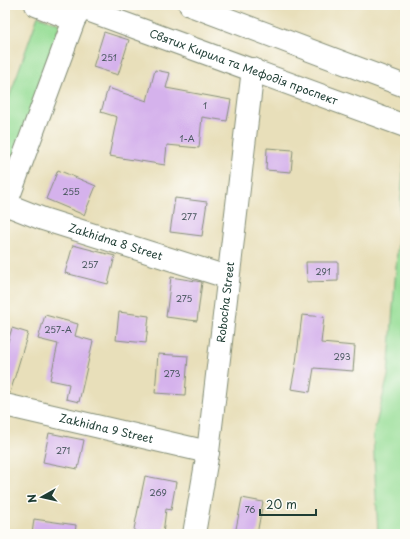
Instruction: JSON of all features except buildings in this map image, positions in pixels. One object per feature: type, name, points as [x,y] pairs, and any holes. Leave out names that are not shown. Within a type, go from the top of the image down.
[{"type":"street","name":"Святих Кирила та Мефодія проспект","points":[[36,5],[80,11],[252,69],[405,126]]},
{"type":"street","points":[[190,5],[405,86]]},
{"type":"street","points":[[5,205],[80,11]]},
{"type":"street","name":"Robocha Street","points":[[194,534],[208,452],[252,69]]},
{"type":"street","name":"Zakhidna 8 Street","points":[[5,205],[43,219],[227,277]]},
{"type":"street","name":"Zakhidna 9 Street","points":[[5,405],[208,452]]},
{"type":"green space","points":[[38,16],[60,24],[5,183],[5,109]]},
{"type":"green space","points":[[405,144],[405,534],[378,534],[373,436],[388,376]]}]
